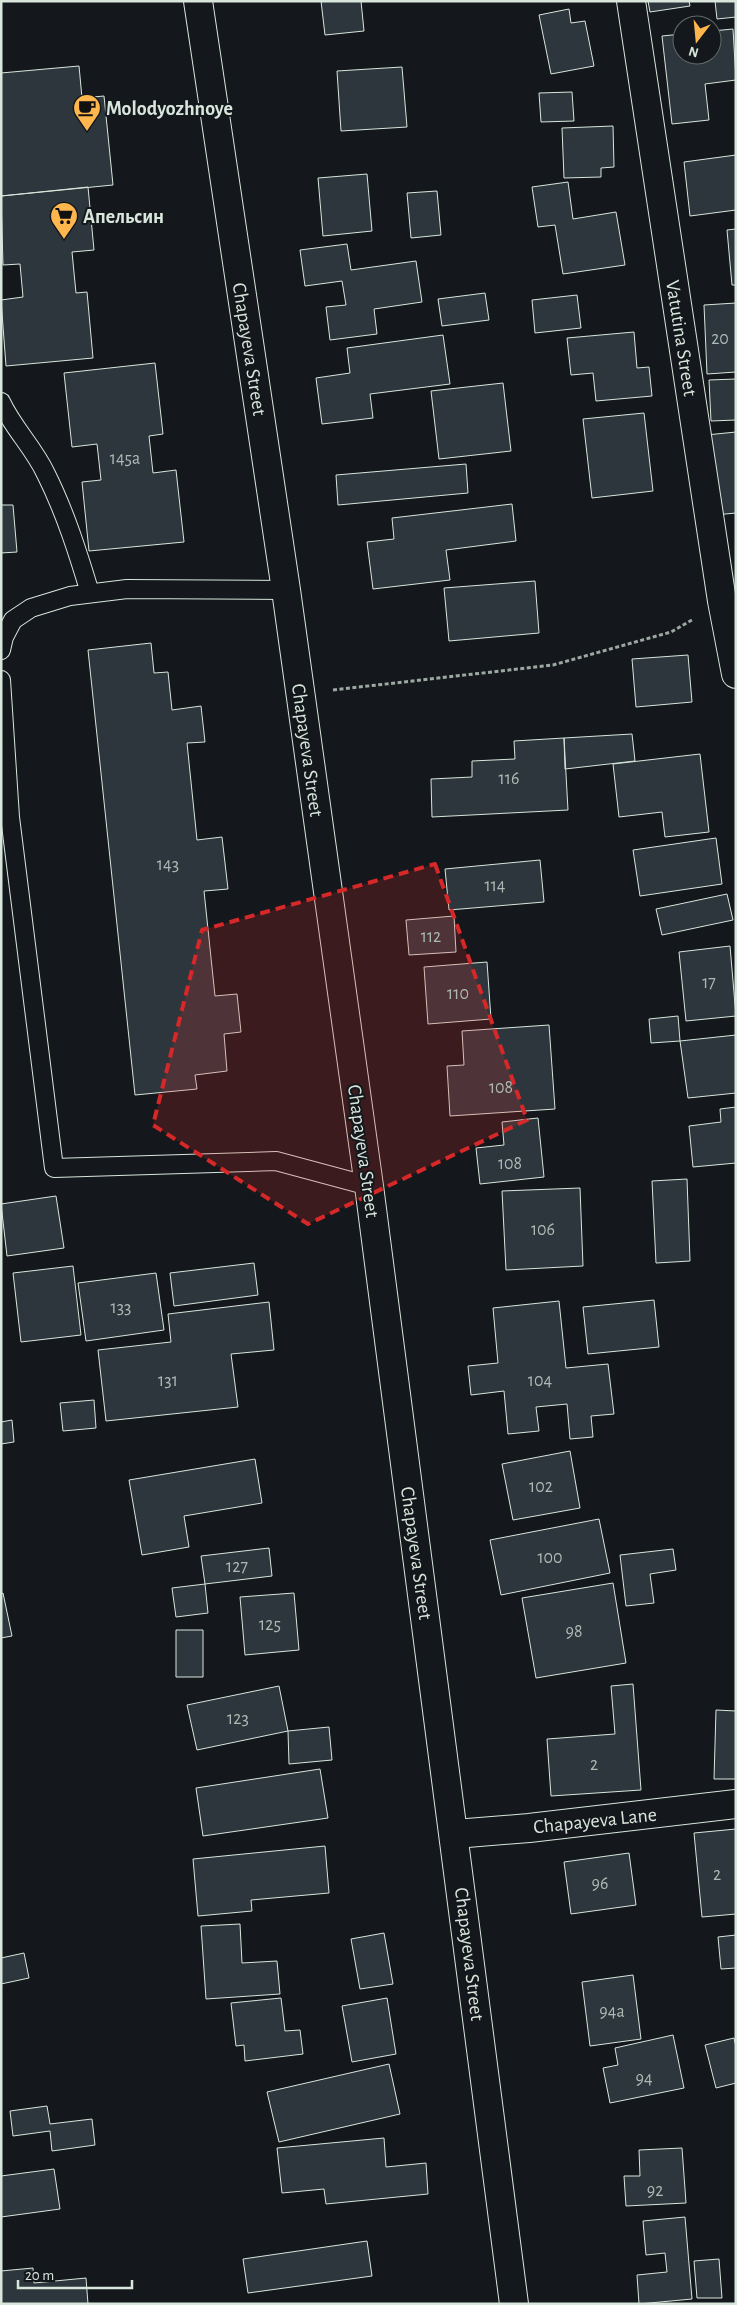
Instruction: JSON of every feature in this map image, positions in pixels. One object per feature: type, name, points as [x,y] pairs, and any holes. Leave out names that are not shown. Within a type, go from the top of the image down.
[{"type":"street","name":"Chapayeva Street","points":[[198,1],[286,590],[369,1186],[514,2304]]},
{"type":"street","name":"Vatutina Street","points":[[631,1],[729,592],[736,674]]},
{"type":"street","name":"Chapayeva Lane","points":[[454,1834],[529,1828],[736,1804]]},
{"type":"lane","points":[[1,402],[9,418],[45,472],[73,538],[90,594]]},
{"type":"lane","points":[[1,650],[4,637],[13,620],[30,608],[70,596],[127,589],[286,590]]},
{"type":"lane","points":[[1,680],[10,817],[54,1168],[276,1161],[369,1186]]},
{"type":"path","points":[[299,691],[358,688],[553,665],[671,632],[705,613],[729,592]]},
{"type":"highlighted area","points":[[435,864],[527,1120],[308,1224],[153,1125],[202,930]]},
{"type":"building","points":[[321,1],[361,1],[364,31],[325,35]]},
{"type":"building","points":[[648,1],[689,1],[690,6],[650,12]]},
{"type":"building","points":[[715,1],[736,1],[736,17],[722,18],[722,15],[717,15]]},
{"type":"building","points":[[569,9],[571,23],[585,21],[594,66],[551,74],[539,15]]},
{"type":"building","points":[[733,29],[736,80],[705,84],[709,120],[672,124],[662,36],[672,35],[672,65],[722,65],[722,30]]},
{"type":"building","points":[[79,66],[82,98],[104,96],[113,185],[1,196],[1,73]]},
{"type":"building","points":[[402,67],[407,127],[341,131],[337,71]]},
{"type":"building","points":[[572,92],[574,121],[541,122],[539,93]]},
{"type":"building","points":[[613,126],[614,167],[601,168],[601,177],[564,178],[562,128]]},
{"type":"building","points":[[736,155],[736,210],[690,216],[684,162]]},
{"type":"building","points":[[367,174],[372,231],[323,236],[318,178]]},
{"type":"building","points":[[568,182],[573,219],[616,212],[625,265],[563,274],[555,225],[538,227],[532,187]]},
{"type":"building","points":[[88,187],[94,250],[72,252],[76,293],[87,292],[93,358],[6,366],[1,300],[23,297],[20,264],[3,265],[1,196]]},
{"type":"building","points":[[437,191],[441,235],[411,238],[407,193]]},
{"type":"building","points":[[736,229],[736,285],[732,285],[727,230]]},
{"type":"building","points":[[347,244],[351,270],[416,261],[422,302],[374,309],[377,334],[330,340],[326,307],[346,305],[342,281],[305,286],[300,250]]},
{"type":"building","points":[[485,293],[489,320],[442,326],[438,299]]},
{"type":"building","points":[[577,295],[581,328],[535,333],[532,300]]},
{"type":"building","points":[[736,303],[736,372],[707,374],[704,305]]},
{"type":"building","points":[[634,332],[637,368],[649,367],[652,396],[596,401],[593,373],[571,375],[567,338]]},
{"type":"building","points":[[443,335],[450,384],[370,394],[373,418],[322,424],[316,378],[350,373],[347,348]]},
{"type":"building","points":[[155,363],[163,434],[149,436],[153,473],[176,470],[184,542],[89,551],[82,482],[101,480],[97,444],[72,447],[64,373]]},
{"type":"building","points":[[736,379],[736,420],[711,421],[709,380]]},
{"type":"building","points":[[503,383],[511,451],[439,459],[431,391]]},
{"type":"building","points":[[644,413],[653,491],[592,498],[583,419]]},
{"type":"building","points":[[736,432],[736,513],[715,515],[706,435]]},
{"type":"building","points":[[466,464],[468,493],[338,505],[336,475]]},
{"type":"building","points":[[512,504],[516,541],[446,550],[450,580],[373,589],[367,542],[394,539],[392,518]]},
{"type":"building","points":[[1,505],[13,505],[17,552],[1,553]]},
{"type":"building","points":[[535,581],[539,633],[449,641],[444,588]]},
{"type":"building","points":[[151,643],[154,673],[168,672],[172,710],[201,706],[205,742],[187,743],[197,840],[222,837],[228,889],[204,891],[215,996],[237,994],[241,1032],[224,1034],[227,1071],[195,1075],[197,1089],[135,1095],[88,650]]},
{"type":"building","points":[[688,655],[692,702],[636,707],[632,659]]},
{"type":"building","points":[[632,734],[635,761],[565,769],[564,738]]},
{"type":"building","points":[[564,738],[568,810],[432,817],[431,779],[472,777],[472,761],[515,759],[514,741]]},
{"type":"building","points":[[700,754],[709,832],[665,837],[662,812],[619,817],[613,764]]},
{"type":"building","points":[[716,838],[722,884],[640,896],[633,850]]},
{"type":"building","points":[[540,860],[544,902],[449,910],[445,869]]},
{"type":"building","points":[[727,894],[733,920],[662,935],[656,909]]},
{"type":"building","points":[[454,916],[456,952],[409,955],[406,920]]},
{"type":"building","points":[[730,946],[736,1016],[686,1021],[679,952]]},
{"type":"building","points":[[487,962],[491,1019],[428,1024],[424,967]]},
{"type":"building","points":[[678,1016],[680,1041],[651,1043],[649,1019]]},
{"type":"building","points":[[549,1025],[555,1109],[450,1116],[447,1066],[464,1065],[462,1031]]},
{"type":"building","points":[[736,1035],[736,1093],[688,1098],[680,1041]]},
{"type":"building","points":[[736,1107],[736,1163],[693,1167],[689,1126],[721,1122],[720,1109]]},
{"type":"building","points":[[538,1118],[544,1177],[480,1184],[476,1148],[504,1145],[502,1122]]},
{"type":"building","points":[[687,1179],[690,1261],[656,1263],[652,1181]]},
{"type":"building","points":[[580,1188],[583,1266],[506,1270],[502,1191]]},
{"type":"building","points":[[56,1196],[64,1248],[7,1256],[1,1204]]},
{"type":"building","points":[[254,1263],[258,1295],[174,1306],[170,1273]]},
{"type":"building","points":[[73,1266],[81,1335],[21,1342],[13,1273]]},
{"type":"building","points":[[156,1273],[164,1330],[86,1341],[78,1283]]},
{"type":"building","points":[[654,1300],[659,1347],[588,1354],[583,1307]]},
{"type":"building","points":[[559,1301],[566,1368],[608,1364],[614,1414],[591,1416],[593,1437],[570,1439],[567,1404],[536,1407],[539,1431],[508,1434],[504,1391],[471,1395],[468,1366],[498,1363],[493,1308]]},
{"type":"building","points":[[269,1302],[274,1350],[231,1354],[238,1407],[106,1421],[98,1350],[171,1342],[168,1314]]},
{"type":"building","points":[[94,1400],[96,1428],[63,1431],[60,1403]]},
{"type":"building","points":[[12,1420],[14,1442],[1,1444],[1,1422]]},
{"type":"building","points":[[570,1451],[580,1508],[513,1520],[502,1464]]},
{"type":"building","points":[[255,1459],[262,1503],[184,1516],[189,1547],[142,1555],[129,1480]]},
{"type":"building","points":[[599,1519],[610,1573],[501,1595],[490,1540]]},
{"type":"building","points":[[269,1548],[272,1576],[205,1584],[201,1556]]},
{"type":"building","points":[[673,1549],[676,1570],[650,1574],[654,1603],[626,1606],[620,1555]]},
{"type":"building","points":[[613,1583],[626,1663],[536,1678],[522,1598]]},
{"type":"building","points":[[205,1584],[208,1613],[176,1617],[172,1588]]},
{"type":"building","points":[[3,1593],[12,1636],[1,1638],[1,1594]]},
{"type":"building","points":[[294,1593],[299,1650],[245,1655],[240,1597]]},
{"type":"building","points":[[176,1630],[203,1630],[203,1677],[176,1677]]},
{"type":"building","points":[[633,1684],[641,1790],[551,1796],[547,1739],[615,1734],[611,1686]]},
{"type":"building","points":[[279,1686],[288,1731],[197,1750],[187,1705]]},
{"type":"building","points":[[716,1710],[736,1711],[736,1779],[714,1779]]},
{"type":"building","points":[[329,1727],[332,1760],[289,1764],[288,1731]]},
{"type":"building","points":[[320,1769],[328,1818],[203,1836],[196,1788]]},
{"type":"building","points":[[736,1829],[736,1914],[702,1917],[694,1833]]},
{"type":"building","points":[[325,1846],[329,1893],[251,1900],[252,1911],[198,1916],[193,1859]]},
{"type":"building","points":[[629,1853],[636,1905],[571,1914],[564,1862]]},
{"type":"building","points":[[240,1924],[242,1963],[277,1961],[280,1994],[206,1999],[201,1926]]},
{"type":"building","points":[[384,1933],[393,1984],[360,1989],[351,1939]]},
{"type":"building","points":[[736,1935],[736,1968],[721,1969],[718,1937]]},
{"type":"building","points":[[24,1953],[29,1978],[1,1984],[1,1958]]},
{"type":"building","points":[[633,1975],[641,2039],[590,2046],[582,1982]]},
{"type":"building","points":[[281,1998],[285,2031],[300,2030],[303,2054],[245,2061],[244,2045],[236,2046],[231,2003]]},
{"type":"building","points":[[387,1998],[396,2054],[352,2062],[342,2006]]},
{"type":"building","points":[[673,2035],[684,2088],[610,2103],[603,2068],[618,2065],[615,2048]]},
{"type":"building","points":[[734,2038],[736,2047],[736,2083],[716,2088],[705,2045]]},
{"type":"building","points":[[389,2064],[400,2114],[279,2142],[267,2092]]},
{"type":"building","points":[[47,2106],[50,2124],[92,2119],[95,2145],[52,2151],[50,2131],[13,2136],[10,2111]]},
{"type":"building","points":[[384,2138],[386,2167],[426,2163],[428,2194],[326,2204],[324,2189],[282,2193],[277,2148]]},
{"type":"building","points":[[682,2148],[686,2203],[626,2206],[624,2176],[640,2176],[639,2150]]},
{"type":"building","points":[[54,2169],[60,2209],[1,2217],[1,2176]]},
{"type":"building","points":[[685,2217],[692,2299],[639,2304],[637,2275],[667,2272],[665,2253],[646,2255],[643,2221]]},
{"type":"building","points":[[367,2241],[372,2276],[248,2293],[243,2259]]},
{"type":"building","points":[[719,2259],[722,2298],[697,2298],[694,2261]]},
{"type":"building","points":[[33,2268],[34,2283],[86,2278],[88,2304],[1,2304],[1,2271]]},
{"type":"place","name":"Molodyozhnoye","points":[[87,132]]},
{"type":"place","name":"Апельсин","points":[[64,240]]}]
